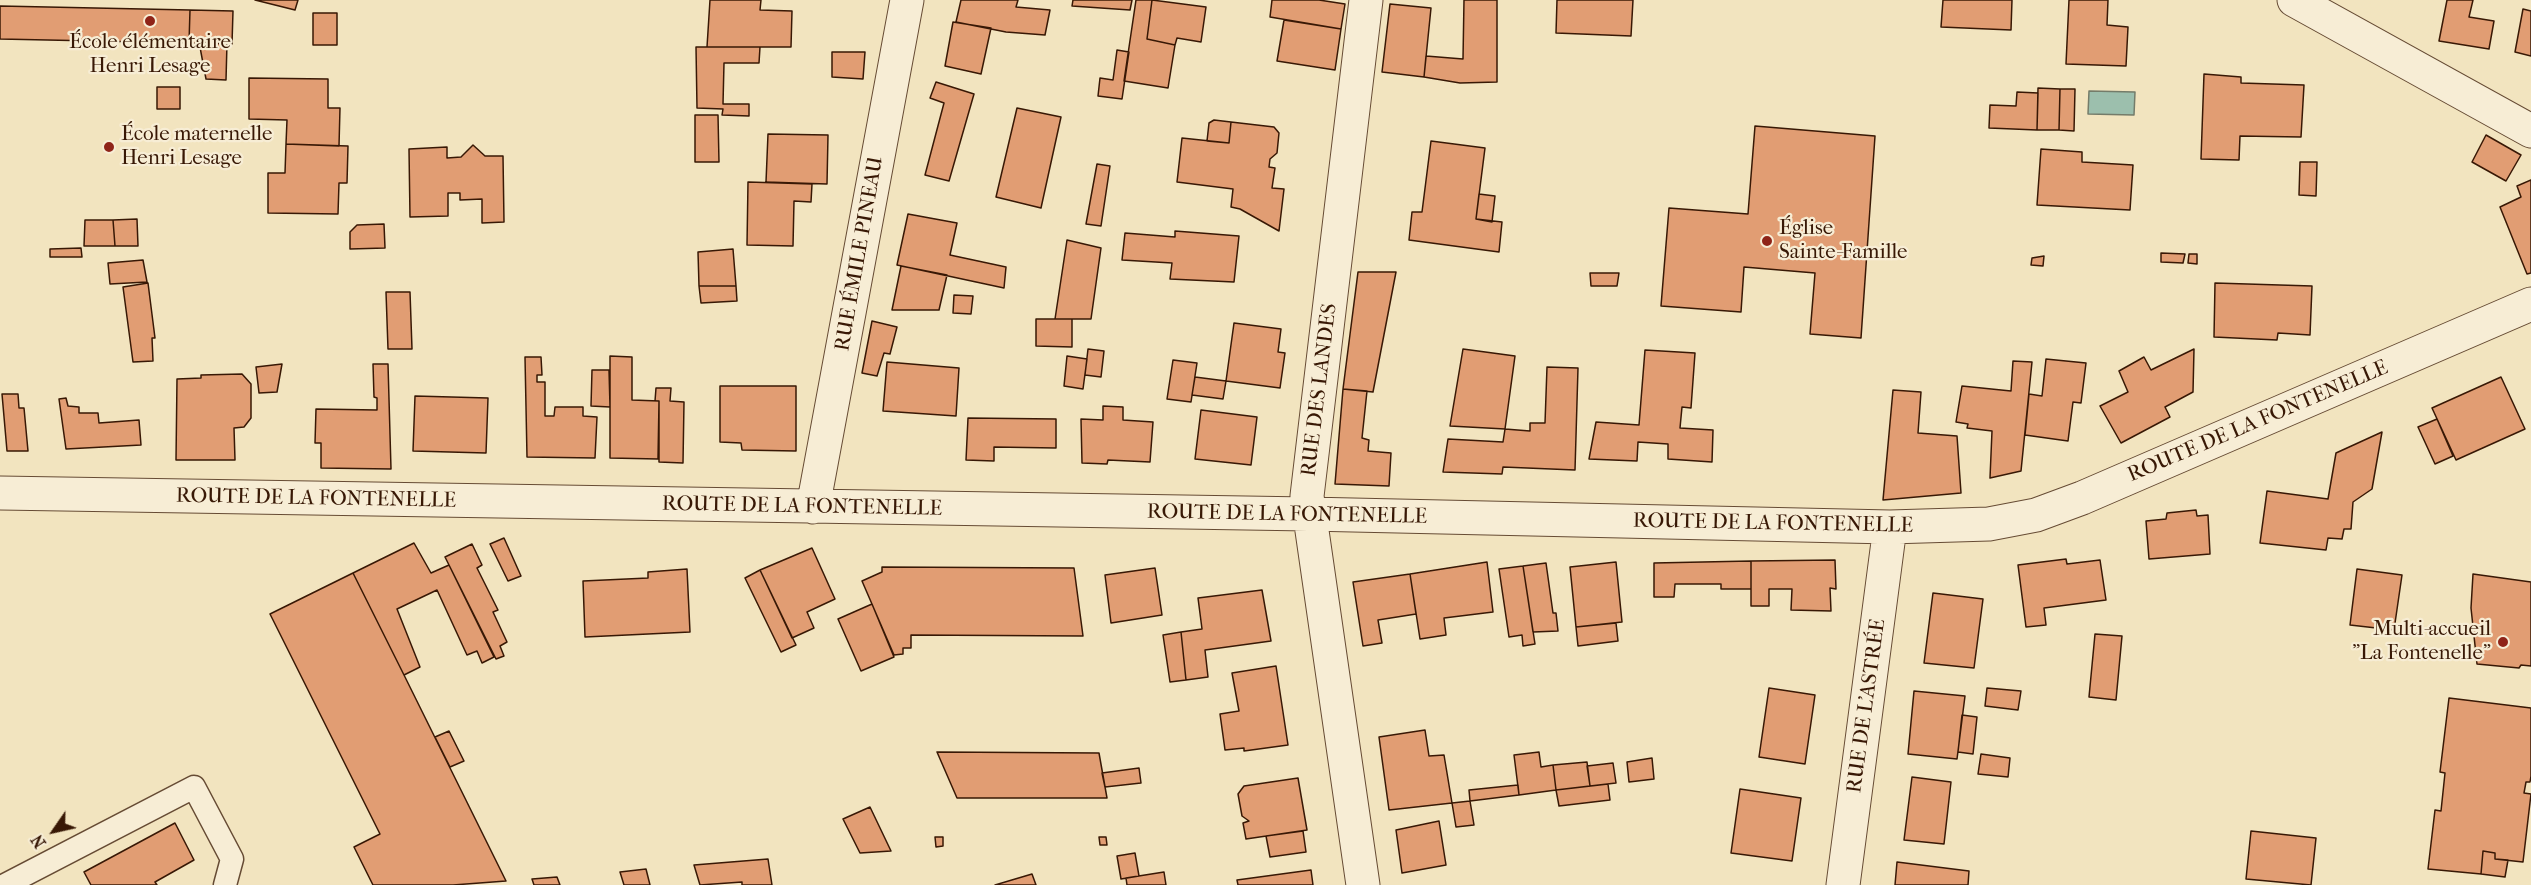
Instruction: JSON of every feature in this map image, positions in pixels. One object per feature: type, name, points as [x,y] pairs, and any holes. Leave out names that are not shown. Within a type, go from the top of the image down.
[{"type":"street","name":"RUE ÉMILE PINEAU","points":[[813,507],[907,0]]},
{"type":"street","name":"RUE DES LANDES","points":[[1363,885],[1308,514],[1309,477],[1366,0]]},
{"type":"street","points":[[2294,0],[2531,131]]},
{"type":"street","name":"ROUTE DE LA FONTENELLE","points":[[0,493],[1308,514],[1890,527],[1989,524],[2037,515],[2093,493],[2531,304]]},
{"type":"street","name":"RUE DE L'ASTRÉE","points":[[1843,885],[1890,527]]},
{"type":"lane","points":[[5,885],[194,787],[232,859],[225,885]]},
{"type":"shaded area","points":[[2089,91],[2135,92],[2134,115],[2088,114]]},
{"type":"building","points":[[255,0],[298,0],[295,10]]},
{"type":"building","points":[[710,0],[761,0],[760,10],[792,11],[791,47],[707,47]]},
{"type":"building","points":[[961,0],[1018,0],[1016,7],[1050,10],[1045,35],[1006,32],[956,22]]},
{"type":"building","points":[[1073,0],[1132,0],[1130,10],[1072,6]]},
{"type":"building","points":[[1136,0],[1152,0],[1147,39],[1175,45],[1168,88],[1124,81]]},
{"type":"building","points":[[1152,0],[1206,7],[1201,42],[1177,38],[1175,45],[1147,39]]},
{"type":"building","points":[[1272,0],[1319,0],[1345,4],[1341,29],[1270,17]]},
{"type":"building","points":[[1464,0],[1497,0],[1497,82],[1460,83],[1424,77],[1426,56],[1463,59]]},
{"type":"building","points":[[1557,0],[1633,0],[1631,36],[1556,33]]},
{"type":"building","points":[[1943,0],[2012,0],[2011,30],[1941,27]]},
{"type":"building","points":[[2069,0],[2108,0],[2107,25],[2128,27],[2126,66],[2066,64]]},
{"type":"building","points":[[2447,0],[2473,0],[2469,17],[2494,21],[2489,49],[2439,41]]},
{"type":"building","points":[[1390,4],[1431,8],[1424,77],[1382,72]]},
{"type":"building","points":[[0,6],[190,10],[189,43],[0,39]]},
{"type":"building","points":[[2523,9],[2531,11],[2531,56],[2515,52]]},
{"type":"building","points":[[190,10],[233,11],[232,44],[189,43]]},
{"type":"building","points":[[313,13],[337,13],[337,45],[313,45]]},
{"type":"building","points":[[1284,20],[1341,29],[1335,70],[1277,61]]},
{"type":"building","points":[[953,22],[991,28],[981,74],[945,66]]},
{"type":"building","points":[[199,42],[227,43],[226,80],[206,79]]},
{"type":"building","points":[[696,47],[760,47],[759,63],[724,63],[723,104],[749,104],[749,116],[722,115],[723,109],[697,108]]},
{"type":"building","points":[[1117,50],[1129,52],[1122,99],[1098,96],[1100,78],[1113,80]]},
{"type":"building","points":[[832,52],[865,52],[863,79],[832,77]]},
{"type":"building","points":[[2204,74],[2241,77],[2241,83],[2304,85],[2301,137],[2240,136],[2239,160],[2201,159]]},
{"type":"building","points":[[249,78],[328,79],[328,108],[340,108],[339,146],[286,144],[287,120],[249,119]]},
{"type":"building","points":[[936,82],[974,94],[949,181],[925,175],[944,103],[930,98]]},
{"type":"building","points":[[157,87],[180,87],[180,109],[157,109]]},
{"type":"building","points":[[2038,88],[2060,89],[2059,130],[2037,130]]},
{"type":"building","points":[[2060,89],[2075,89],[2074,131],[2059,130]]},
{"type":"building","points":[[2017,92],[2038,93],[2037,130],[1989,128],[1990,105],[2016,106]]},
{"type":"building","points":[[1017,108],[1061,117],[1041,208],[996,197]]},
{"type":"building","points":[[695,115],[718,115],[719,162],[695,162]]},
{"type":"building","points":[[1214,120],[1231,122],[1229,143],[1207,141],[1209,123]]},
{"type":"building","points":[[1231,122],[1274,127],[1279,133],[1277,153],[1270,159],[1269,167],[1275,168],[1272,188],[1284,189],[1279,231],[1240,209],[1231,207],[1233,189],[1177,182],[1182,138],[1229,143]]},
{"type":"building","name":"Église Sainte-Famille","points":[[1755,126],[1875,136],[1861,338],[1810,334],[1815,273],[1744,267],[1741,312],[1661,306],[1669,208],[1748,214]]},
{"type":"building","points":[[768,134],[828,135],[827,184],[766,182]]},
{"type":"building","points":[[2486,135],[2521,155],[2506,181],[2472,162]]},
{"type":"building","points":[[1431,141],[1485,148],[1476,219],[1502,222],[1499,252],[1409,240],[1412,212],[1422,212]]},
{"type":"building","points":[[286,144],[348,146],[347,183],[339,183],[338,214],[268,213],[268,173],[285,173]]},
{"type":"building","points":[[473,145],[485,156],[503,156],[504,222],[482,223],[482,199],[460,200],[460,193],[448,193],[448,216],[410,217],[409,149],[447,147],[447,158],[461,157]]},
{"type":"building","points":[[2041,149],[2082,152],[2082,162],[2133,165],[2130,210],[2037,205]]},
{"type":"building","points":[[2300,162],[2317,162],[2316,196],[2299,195]]},
{"type":"building","points":[[1097,164],[1110,166],[1101,226],[1086,224]]},
{"type":"building","points":[[2531,180],[2531,273],[2527,274],[2500,207],[2521,197],[2517,186]]},
{"type":"building","points":[[748,182],[812,184],[811,202],[794,201],[793,246],[747,245]]},
{"type":"building","points":[[1479,194],[1495,196],[1492,222],[1476,219]]},
{"type":"building","points":[[908,214],[957,223],[950,255],[1006,267],[1004,288],[897,265]]},
{"type":"building","points":[[137,219],[138,246],[115,246],[113,220]]},
{"type":"building","points":[[85,220],[113,220],[115,246],[84,246]]},
{"type":"building","points":[[384,224],[385,248],[350,249],[350,232],[357,225]]},
{"type":"building","points":[[1175,231],[1239,236],[1234,282],[1170,279],[1172,263],[1122,260],[1125,233],[1175,237]]},
{"type":"building","points":[[1067,240],[1101,248],[1091,319],[1055,319]]},
{"type":"building","points":[[81,248],[82,257],[50,257],[50,249]]},
{"type":"building","points":[[733,249],[736,286],[699,286],[698,252]]},
{"type":"building","points":[[2161,253],[2185,254],[2183,263],[2161,262]]},
{"type":"building","points":[[2189,254],[2197,254],[2197,264],[2188,263]]},
{"type":"building","points":[[2044,256],[2043,266],[2031,265],[2032,258]]},
{"type":"building","points":[[143,260],[147,282],[110,284],[108,263]]},
{"type":"building","points":[[901,266],[947,275],[939,310],[892,310]]},
{"type":"building","points":[[1358,272],[1396,272],[1373,392],[1343,389]]},
{"type":"building","points":[[1590,273],[1619,273],[1617,286],[1591,286]]},
{"type":"building","points":[[148,283],[155,338],[152,338],[153,361],[133,362],[123,287]]},
{"type":"building","points":[[2215,283],[2312,286],[2310,335],[2278,333],[2277,340],[2214,337]]},
{"type":"building","points":[[699,286],[736,286],[737,301],[701,303]]},
{"type":"building","points":[[386,292],[410,292],[412,349],[388,349]]},
{"type":"building","points":[[954,295],[973,296],[971,314],[953,313]]},
{"type":"building","points":[[1036,319],[1072,319],[1072,347],[1036,346]]},
{"type":"building","points":[[872,321],[897,327],[890,354],[884,353],[877,376],[862,373]]},
{"type":"building","points":[[1234,323],[1281,329],[1278,352],[1285,353],[1280,388],[1226,381]]},
{"type":"building","points":[[1088,349],[1104,351],[1101,377],[1085,375]]},
{"type":"building","points":[[1463,349],[1515,356],[1505,429],[1450,426]]},
{"type":"building","points":[[2194,349],[2193,392],[2165,407],[2170,417],[2121,443],[2100,406],[2128,392],[2119,371],[2144,357],[2151,370]]},
{"type":"building","points":[[1645,350],[1695,353],[1691,408],[1682,407],[1680,428],[1713,430],[1712,462],[1668,459],[1668,444],[1638,442],[1637,461],[1589,459],[1596,422],[1639,425]]},
{"type":"building","points":[[610,356],[632,357],[632,400],[659,401],[658,459],[610,458]]},
{"type":"building","points":[[1067,356],[1087,359],[1083,389],[1064,386]]},
{"type":"building","points":[[525,357],[541,357],[542,375],[537,375],[537,382],[545,382],[545,416],[554,416],[555,407],[583,407],[583,416],[597,417],[595,458],[527,457]]},
{"type":"building","points":[[2046,359],[2086,363],[2081,403],[2073,402],[2068,441],[2025,435],[2029,394],[2042,396]]},
{"type":"building","points":[[1173,360],[1197,363],[1191,402],[1167,399]]},
{"type":"building","points":[[2013,361],[2032,362],[2021,471],[1990,478],[1992,431],[1967,428],[1968,424],[1956,422],[1962,386],[2011,391]]},
{"type":"building","points":[[887,362],[959,368],[956,416],[883,411]]},
{"type":"building","points":[[282,364],[277,392],[259,393],[256,367]]},
{"type":"building","points":[[373,364],[388,364],[391,469],[321,468],[321,443],[315,443],[316,409],[377,410],[377,398],[374,397]]},
{"type":"building","points":[[1547,367],[1578,368],[1575,470],[1503,467],[1502,474],[1443,472],[1448,439],[1503,442],[1505,429],[1530,431],[1530,423],[1545,423]]},
{"type":"building","points":[[592,370],[609,370],[610,407],[591,406]]},
{"type":"building","points":[[242,374],[251,384],[251,418],[244,427],[234,428],[235,460],[176,460],[177,379],[201,378],[201,375]]},
{"type":"building","points":[[1195,377],[1226,381],[1223,399],[1192,395]]},
{"type":"building","points":[[2501,377],[2525,429],[2456,460],[2432,408]]},
{"type":"building","points":[[720,386],[796,386],[796,451],[742,450],[741,443],[720,442]]},
{"type":"building","points":[[656,388],[671,388],[670,401],[684,402],[683,463],[659,462],[659,401],[655,401]]},
{"type":"building","points":[[1343,389],[1367,391],[1362,438],[1369,440],[1368,451],[1391,453],[1389,486],[1335,484]]},
{"type":"building","points":[[1893,390],[1921,392],[1918,433],[1957,436],[1961,493],[1883,500]]},
{"type":"building","points":[[2,394],[18,394],[19,408],[24,408],[28,451],[7,451]]},
{"type":"building","points":[[415,396],[488,398],[486,453],[413,451]]},
{"type":"building","points":[[66,398],[68,406],[79,407],[79,413],[98,413],[99,423],[139,420],[141,445],[66,449],[59,399]]},
{"type":"building","points":[[1103,406],[1123,407],[1123,420],[1153,422],[1150,462],[1108,460],[1107,464],[1082,463],[1081,419],[1103,420]]},
{"type":"building","points":[[1201,410],[1257,417],[1251,465],[1195,459]]},
{"type":"building","points":[[968,418],[1056,419],[1056,448],[994,447],[994,461],[966,460]]},
{"type":"building","points":[[2437,419],[2453,456],[2435,464],[2418,427]]},
{"type":"building","points":[[2382,432],[2372,489],[2353,502],[2351,529],[2344,529],[2342,539],[2328,538],[2326,550],[2260,543],[2267,491],[2328,499],[2336,453]]},
{"type":"building","points":[[2196,510],[2197,516],[2208,515],[2210,554],[2149,559],[2146,521],[2166,519],[2167,513]]},
{"type":"building","points":[[504,538],[521,576],[508,581],[490,544]]},
{"type":"building","points":[[414,543],[431,573],[449,565],[494,657],[482,663],[477,651],[467,655],[437,590],[397,609],[420,667],[404,675],[353,573]]},
{"type":"building","points":[[472,544],[482,565],[477,568],[498,610],[493,612],[507,642],[500,646],[504,656],[496,659],[445,557]]},
{"type":"building","points":[[812,548],[835,599],[807,612],[814,628],[792,638],[760,570]]},
{"type":"building","points":[[2066,559],[2067,564],[2100,560],[2106,600],[2044,608],[2046,625],[2026,627],[2018,565]]},
{"type":"building","points":[[1835,560],[1836,589],[1830,588],[1831,611],[1791,610],[1792,589],[1769,589],[1769,606],[1751,606],[1751,561]]},
{"type":"building","points":[[1751,561],[1751,589],[1721,589],[1721,584],[1675,584],[1674,597],[1654,597],[1654,563]]},
{"type":"building","points":[[1487,562],[1493,612],[1444,618],[1446,635],[1420,639],[1410,574]]},
{"type":"building","points":[[1616,562],[1622,622],[1576,627],[1570,567]]},
{"type":"building","points":[[1546,563],[1558,631],[1533,632],[1523,566]]},
{"type":"building","points":[[1523,566],[1535,644],[1523,646],[1522,635],[1509,637],[1499,569]]},
{"type":"building","points":[[882,567],[1074,568],[1083,636],[911,635],[911,648],[903,648],[903,654],[894,655],[862,581],[882,572]]},
{"type":"building","points":[[1155,568],[1162,615],[1111,623],[1105,575]]},
{"type":"building","points":[[687,569],[690,632],[585,637],[583,581],[648,578],[648,572]]},
{"type":"building","points":[[2357,569],[2402,575],[2394,630],[2350,625]]},
{"type":"building","points":[[760,570],[796,645],[781,652],[745,578]]},
{"type":"building","points":[[353,573],[506,881],[453,885],[373,885],[354,847],[380,834],[270,614]]},
{"type":"building","points":[[1410,574],[1416,614],[1378,620],[1382,643],[1363,646],[1353,582]]},
{"type":"building","name":"Multi-accueil \"La Fontenelle\"","points":[[2473,574],[2531,582],[2531,666],[2521,665],[2519,668],[2477,664],[2471,608]]},
{"type":"building","points":[[1262,590],[1271,641],[1205,650],[1208,677],[1186,680],[1181,632],[1202,629],[1198,598]]},
{"type":"building","points":[[1933,593],[1983,599],[1974,668],[1924,663]]},
{"type":"building","points":[[872,604],[894,657],[861,671],[838,619]]},
{"type":"building","points":[[1616,623],[1618,641],[1578,646],[1576,627]]},
{"type":"building","points":[[1181,632],[1186,680],[1170,682],[1163,635]]},
{"type":"building","points":[[2095,634],[2122,636],[2116,700],[2089,697]]},
{"type":"building","points":[[1276,666],[1288,745],[1244,751],[1244,748],[1225,750],[1220,714],[1239,711],[1232,673]]},
{"type":"building","points":[[1769,688],[1815,695],[1805,764],[1759,757]]},
{"type":"building","points":[[1987,688],[2021,691],[2018,710],[1985,706]]},
{"type":"building","points":[[1914,691],[1965,696],[1957,759],[1908,754]]},
{"type":"building","points":[[2449,698],[2531,708],[2531,776],[2530,782],[2526,782],[2524,793],[2531,794],[2523,862],[2495,859],[2495,853],[2483,851],[2481,874],[2428,869],[2435,810],[2441,811],[2445,773],[2440,772]]},
{"type":"building","points":[[1962,715],[1977,717],[1973,754],[1958,752]]},
{"type":"building","points":[[1425,730],[1429,756],[1444,755],[1452,803],[1389,810],[1379,737]]},
{"type":"building","points":[[449,731],[464,761],[450,767],[435,737]]},
{"type":"building","points":[[937,752],[1099,753],[1107,798],[957,798]]},
{"type":"building","points":[[1539,752],[1541,767],[1553,765],[1556,790],[1519,795],[1514,755]]},
{"type":"building","points":[[1981,754],[2010,758],[2008,777],[1978,774]]},
{"type":"building","points":[[1652,758],[1654,779],[1629,782],[1627,762]]},
{"type":"building","points":[[1587,762],[1590,786],[1556,790],[1553,765]]},
{"type":"building","points":[[1613,763],[1616,783],[1590,786],[1587,766]]},
{"type":"building","points":[[1139,768],[1141,783],[1105,787],[1102,773]]},
{"type":"building","points":[[1912,777],[1951,782],[1944,844],[1904,840]]},
{"type":"building","points":[[1298,778],[1307,830],[1246,839],[1243,823],[1249,821],[1242,816],[1238,794],[1244,786]]},
{"type":"building","points":[[1608,784],[1610,800],[1559,806],[1556,790]]},
{"type":"building","points":[[1518,785],[1519,795],[1470,801],[1469,790]]},
{"type":"building","points":[[1740,789],[1801,798],[1792,861],[1731,853]]},
{"type":"building","points":[[1470,801],[1474,825],[1456,827],[1452,803]]},
{"type":"building","points":[[870,807],[891,851],[860,853],[843,819]]},
{"type":"building","points":[[1439,821],[1446,865],[1402,873],[1396,830]]},
{"type":"building","points":[[175,823],[194,860],[155,882],[157,885],[91,885],[84,872]]},
{"type":"building","points":[[1303,831],[1306,852],[1270,857],[1266,836]]},
{"type":"building","points":[[2251,831],[2316,838],[2311,885],[2246,879]]},
{"type":"building","points":[[935,837],[943,837],[943,846],[936,847]]},
{"type":"building","points":[[1099,837],[1106,837],[1107,845],[1100,845]]},
{"type":"building","points":[[2483,851],[2495,853],[2495,859],[2508,860],[2505,877],[2481,874]]},
{"type":"building","points":[[1135,853],[1139,876],[1121,879],[1117,856]]},
{"type":"building","points":[[768,859],[772,885],[742,885],[742,882],[700,885],[694,865]]},
{"type":"building","points":[[1897,862],[1969,871],[1968,885],[1895,885]]},
{"type":"building","points":[[646,869],[650,885],[624,885],[620,872]]},
{"type":"building","points":[[1311,870],[1313,885],[1238,885],[1237,880]]},
{"type":"building","points":[[1164,872],[1166,885],[1127,885],[1126,878]]},
{"type":"building","points":[[1032,874],[1036,885],[995,885]]},
{"type":"building","points":[[557,877],[560,885],[534,885],[532,879]]},
{"type":"place","name":"École élémentaire Henri Lesage","points":[[150,21]]},
{"type":"place","name":"École maternelle Henri Lesage","points":[[109,147]]},
{"type":"place","name":"Église Sainte-Famille","points":[[1767,241]]},
{"type":"place","name":"Multi-accueil \"La Fontenelle\"","points":[[2503,642]]}]
